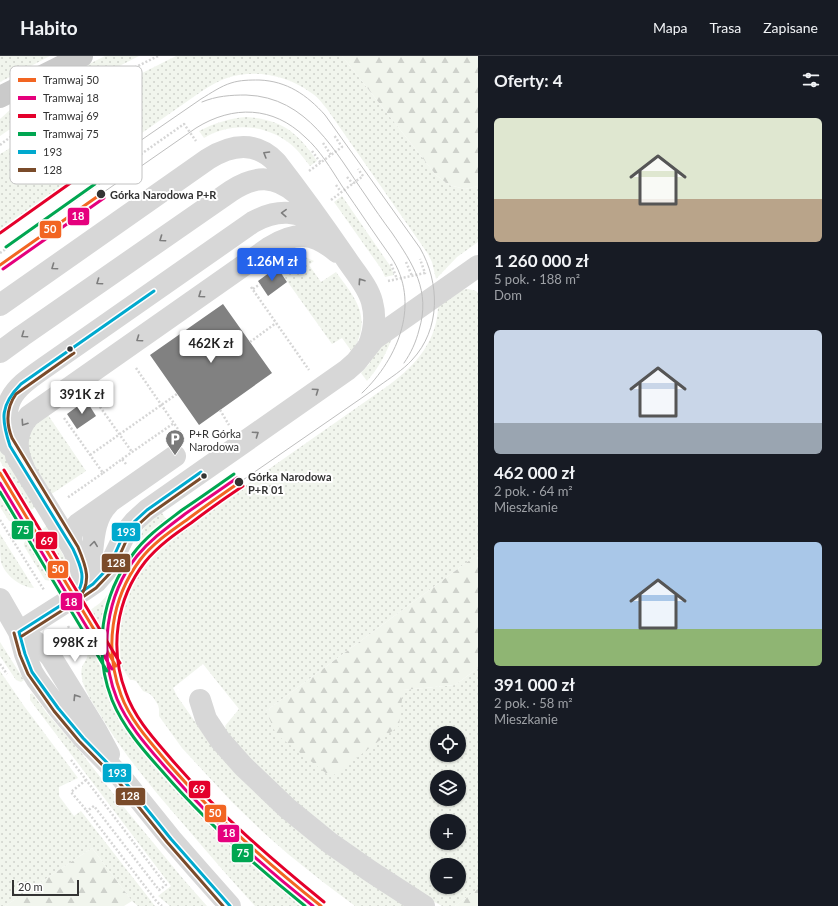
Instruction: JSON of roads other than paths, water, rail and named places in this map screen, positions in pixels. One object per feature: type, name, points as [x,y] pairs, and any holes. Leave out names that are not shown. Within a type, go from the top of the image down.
[{"type":"main road","points":[[62,66],[82,56]]},
{"type":"main road","points":[[0,97],[10,92]]},
{"type":"street","points":[[0,305],[208,159],[225,150],[235,147],[259,150],[276,162],[319,203],[330,236]]},
{"type":"street","points":[[0,352],[243,183],[257,179],[276,181],[319,203]]},
{"type":"street","points":[[73,549],[5,437],[1,418],[2,409],[6,399],[11,392],[44,368],[253,222],[275,213],[295,214],[311,219],[321,226],[330,236],[348,262],[368,292],[372,302],[374,326],[368,347]]},
{"type":"street","points":[[24,468],[18,454],[18,437],[22,425],[29,416],[270,247],[286,238],[300,235],[306,236],[327,244],[348,262]]},
{"type":"street","points":[[19,632],[77,596],[96,582],[105,572],[126,532],[147,510],[347,370],[356,362],[374,339],[478,266]]},
{"type":"street","points":[[372,302],[384,313],[394,316],[403,315],[413,311]]},
{"type":"street","points":[[77,596],[85,586],[90,573],[98,519],[106,506],[181,448]]},
{"type":"street","points":[[77,596],[82,584],[82,578],[80,565],[71,546],[72,532],[81,522],[116,498]]},
{"type":"street","points":[[0,599],[19,632],[38,643],[51,657],[96,730],[121,777],[171,839],[230,906]]},
{"type":"street","points":[[200,700],[206,719],[220,740],[243,766],[287,808],[330,843],[424,906]]},
{"type":"tram line","points":[[142,140],[201,99],[231,83],[259,80],[279,83],[287,86],[304,95],[325,115],[420,248],[427,262],[434,291],[433,320],[421,348],[412,360],[396,374],[240,482]]},
{"type":"tram line","points":[[202,102],[218,97],[235,95],[268,98],[287,105],[303,116],[331,145],[400,244],[418,278],[423,303],[422,316],[415,343],[404,363]]},
{"type":"tram line","points":[[142,166],[196,128],[224,115],[238,113],[252,112],[266,114],[280,119],[293,127],[316,148],[391,257],[400,274],[404,292],[405,311],[402,329],[395,346],[375,379],[362,393]]},
{"type":"tram line","name":"69","points":[[0,233],[69,184]]},
{"type":"tram line","name":"75","points":[[6,247],[95,184]]},
{"type":"tram line","points":[[101,194],[115,184]]},
{"type":"tram line","name":"50","points":[[0,265],[101,194]]},
{"type":"tram line","name":"18","points":[[3,269],[104,198]]},
{"type":"tram line","name":"69","points":[[4,470],[120,663]]},
{"type":"tram line","name":"50","points":[[0,473],[116,666]]},
{"type":"tram line","name":"75","points":[[234,474],[162,525],[138,547],[122,570],[107,605],[103,624],[102,643],[106,681],[112,700],[122,720],[155,763],[213,825],[267,875],[305,906]]},
{"type":"tram line","name":"18","points":[[237,478],[185,514],[148,544],[126,571],[118,588],[108,624],[107,643],[111,681],[121,709],[138,735],[183,787],[218,823],[255,857],[313,906]]},
{"type":"tram line","name":"50","points":[[240,482],[156,543],[140,560],[130,575],[122,591],[113,625],[113,660],[116,678],[121,695],[135,722],[154,747],[185,782],[221,819],[280,872],[321,906]]},
{"type":"tram line","name":"18","points":[[0,483],[112,669]]},
{"type":"tram line","name":"69","points":[[243,486],[167,541],[150,556],[135,576],[127,592],[118,625],[117,642],[121,676],[130,703],[140,720],[159,745],[190,780],[226,817],[284,869],[324,902]]},
{"type":"tram line","name":"75","points":[[0,492],[107,671]]},
{"type":"place","name":"Górka Narodowa P+R","points":[[101,194]]},
{"type":"place","name":"P+R Górka Narodowa","points":[[175,456]]},
{"type":"place","name":"Górka Narodowa P+R 01","points":[[239,482]]}]
